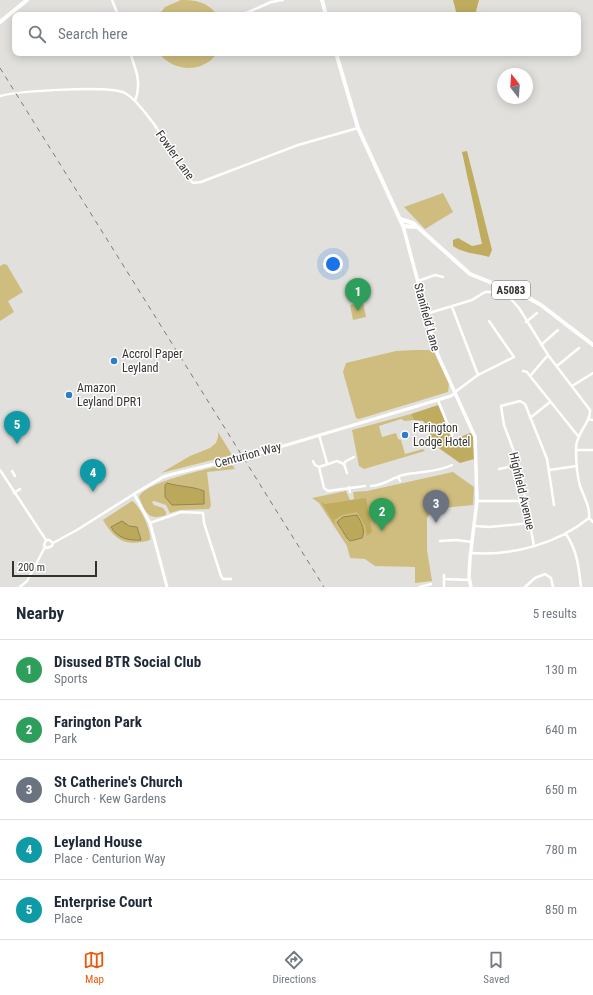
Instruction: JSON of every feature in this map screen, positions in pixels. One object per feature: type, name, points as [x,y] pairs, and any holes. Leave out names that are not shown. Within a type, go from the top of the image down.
[{"type":"main road","points":[[12,12],[27,0]]},
{"type":"main road","points":[[322,0],[325,12]]},
{"type":"main road","points":[[0,22],[12,12]]},
{"type":"main road","name":"Stanifield Lane","points":[[337,56],[358,128],[403,226],[440,362],[475,438],[477,501],[471,553],[471,587]]},
{"type":"main road","name":"A5083","points":[[400,219],[410,221],[470,274],[527,297],[542,306],[593,345]]},
{"type":"main road","points":[[403,226],[418,228]]},
{"type":"street","points":[[112,0],[117,12]]},
{"type":"street","points":[[248,12],[271,2],[283,0]]},
{"type":"street","points":[[131,56],[138,84],[135,101]]},
{"type":"street","name":"Fowler Lane","points":[[2,96],[17,92],[110,90],[125,93],[135,101],[155,125],[193,183],[201,182],[298,145],[358,128]]},
{"type":"street","points":[[418,281],[436,275],[444,277]]},
{"type":"street","points":[[426,314],[472,300],[485,292],[495,292],[509,297],[519,308],[541,345],[590,410],[588,419],[578,436],[576,450],[580,484],[588,506],[589,518],[593,522]]},
{"type":"street","points":[[452,307],[478,375]]},
{"type":"street","points":[[526,322],[537,313]]},
{"type":"street","points":[[455,393],[478,375],[514,357],[489,321]]},
{"type":"street","points":[[541,345],[558,330]]},
{"type":"street","points":[[557,366],[579,348]]},
{"type":"street","points":[[530,376],[548,355]]},
{"type":"street","points":[[523,371],[527,372],[578,436]]},
{"type":"street","points":[[572,386],[593,373]]},
{"type":"street","name":"Centurion Way","points":[[53,543],[77,530],[163,477],[247,456],[438,400],[455,393]]},
{"type":"street","points":[[438,400],[452,435]]},
{"type":"street","name":"Highfield Avenue","points":[[530,418],[524,402],[501,406],[504,425],[519,466],[534,546]]},
{"type":"street","points":[[550,402],[530,418],[543,449],[549,470],[554,505]]},
{"type":"street","points":[[588,419],[593,420]]},
{"type":"street","points":[[319,435],[327,463]]},
{"type":"street","points":[[576,450],[593,450]]},
{"type":"street","points":[[344,464],[346,461],[354,458]]},
{"type":"street","points":[[314,461],[315,465],[319,467],[326,490],[333,492],[365,486]]},
{"type":"street","points":[[319,467],[327,463],[337,461],[344,464],[347,473]]},
{"type":"street","points":[[371,486],[382,485],[398,477],[439,471],[452,465]]},
{"type":"street","points":[[499,469],[519,466]]},
{"type":"street","points":[[549,470],[577,466]]},
{"type":"street","points":[[0,470],[46,540],[53,543],[51,548],[45,547]]},
{"type":"street","points":[[12,471],[15,476]]},
{"type":"street","points":[[398,477],[400,481]]},
{"type":"street","points":[[348,488],[350,492]]},
{"type":"street","points":[[14,493],[20,489]]},
{"type":"street","points":[[134,494],[150,523],[167,587]]},
{"type":"street","points":[[477,501],[526,502]]},
{"type":"street","points":[[150,523],[176,513],[203,512],[204,523],[221,576],[226,580],[231,579]]},
{"type":"street","points":[[471,553],[493,554],[534,546],[566,534],[589,518]]},
{"type":"street","points":[[475,526],[489,527],[530,523]]},
{"type":"street","points":[[566,534],[573,545],[577,558],[581,587]]},
{"type":"street","points":[[20,587],[27,581],[45,547],[44,544],[46,540]]},
{"type":"street","points":[[440,541],[456,540],[473,543]]},
{"type":"street","points":[[525,587],[535,578],[545,574],[551,578],[553,587]]},
{"type":"street","points":[[444,575],[444,587]]},
{"type":"street","points":[[444,579],[470,580]]},
{"type":"street","points":[[420,587],[431,584]]},
{"type":"shaded area","points":[[181,0],[192,1],[210,7],[214,12],[161,12],[165,7]]},
{"type":"shaded area","points":[[453,0],[479,0],[476,12],[456,12]]},
{"type":"shaded area","points":[[162,56],[214,56],[204,65],[188,68],[172,64]]},
{"type":"shaded area","points":[[467,151],[492,250],[489,257],[466,252],[453,246],[453,240],[458,238],[472,246],[482,244],[462,152]]},
{"type":"shaded area","points":[[443,193],[453,212],[425,229],[404,207]]},
{"type":"shaded area","points":[[4,264],[7,265],[23,292],[8,301],[14,312],[0,321],[0,266]]},
{"type":"shaded area","points":[[363,302],[366,317],[353,320],[350,305]]},
{"type":"shaded area","points":[[433,350],[449,384],[448,392],[359,419],[356,418],[343,372],[346,363],[396,351]]},
{"type":"shaded area","points":[[438,405],[453,440],[470,433],[473,434],[474,459],[460,463],[430,442],[430,429],[423,421],[414,420],[411,414]]},
{"type":"shaded area","points":[[411,414],[414,420],[405,421],[401,419],[379,426],[382,437],[396,433],[398,439],[401,440],[405,454],[423,449],[425,451],[364,469],[359,466],[352,430]]},
{"type":"shaded area","points":[[218,432],[232,455],[161,473],[190,456],[210,448],[216,443]]},
{"type":"shaded area","points":[[231,463],[235,469],[207,472],[211,506],[209,509],[180,510],[170,513],[166,505],[154,501],[152,502],[154,505],[163,508],[166,512],[166,515],[155,517],[148,514],[143,507],[139,497],[144,491],[154,486],[181,476]]},
{"type":"shaded area","points":[[453,472],[474,487],[473,505],[433,509],[427,518],[427,550],[432,581],[415,583],[415,567],[375,566],[365,559],[350,558],[347,546],[319,503],[312,498],[346,491],[350,500],[354,499],[353,492],[367,491]]},
{"type":"shaded area","points":[[167,483],[204,491],[204,504],[172,505],[165,497],[165,485]]},
{"type":"shaded area","points":[[366,498],[372,532],[367,536],[365,526],[357,512],[342,515],[334,520],[335,525],[321,502],[325,504]]},
{"type":"shaded area","points":[[132,501],[135,503],[145,519],[150,540],[135,543],[122,540],[112,533],[103,520]]},
{"type":"shaded area","points":[[357,515],[362,526],[363,535],[362,538],[350,541],[337,522],[343,517]]},
{"type":"shaded area","points":[[122,521],[129,526],[137,527],[141,540],[124,538],[114,531],[111,527]]},
{"type":"railway","points":[[0,68],[324,587]]},
{"type":"place","name":"Disused BTR Social Club","points":[[358,311]]},
{"type":"place","name":"Accrol Paper Leyland","points":[[114,361]]},
{"type":"place","name":"Amazon Leyland DPR1","points":[[69,395]]},
{"type":"place","name":"Farington Lodge Hotel","points":[[405,435]]},
{"type":"place","name":"Enterprise Court","points":[[17,444]]},
{"type":"place","name":"Leyland House","points":[[93,492]]},
{"type":"place","name":"St Catherine's Church","points":[[436,523]]},
{"type":"place","name":"Farington Park","points":[[382,531]]}]
